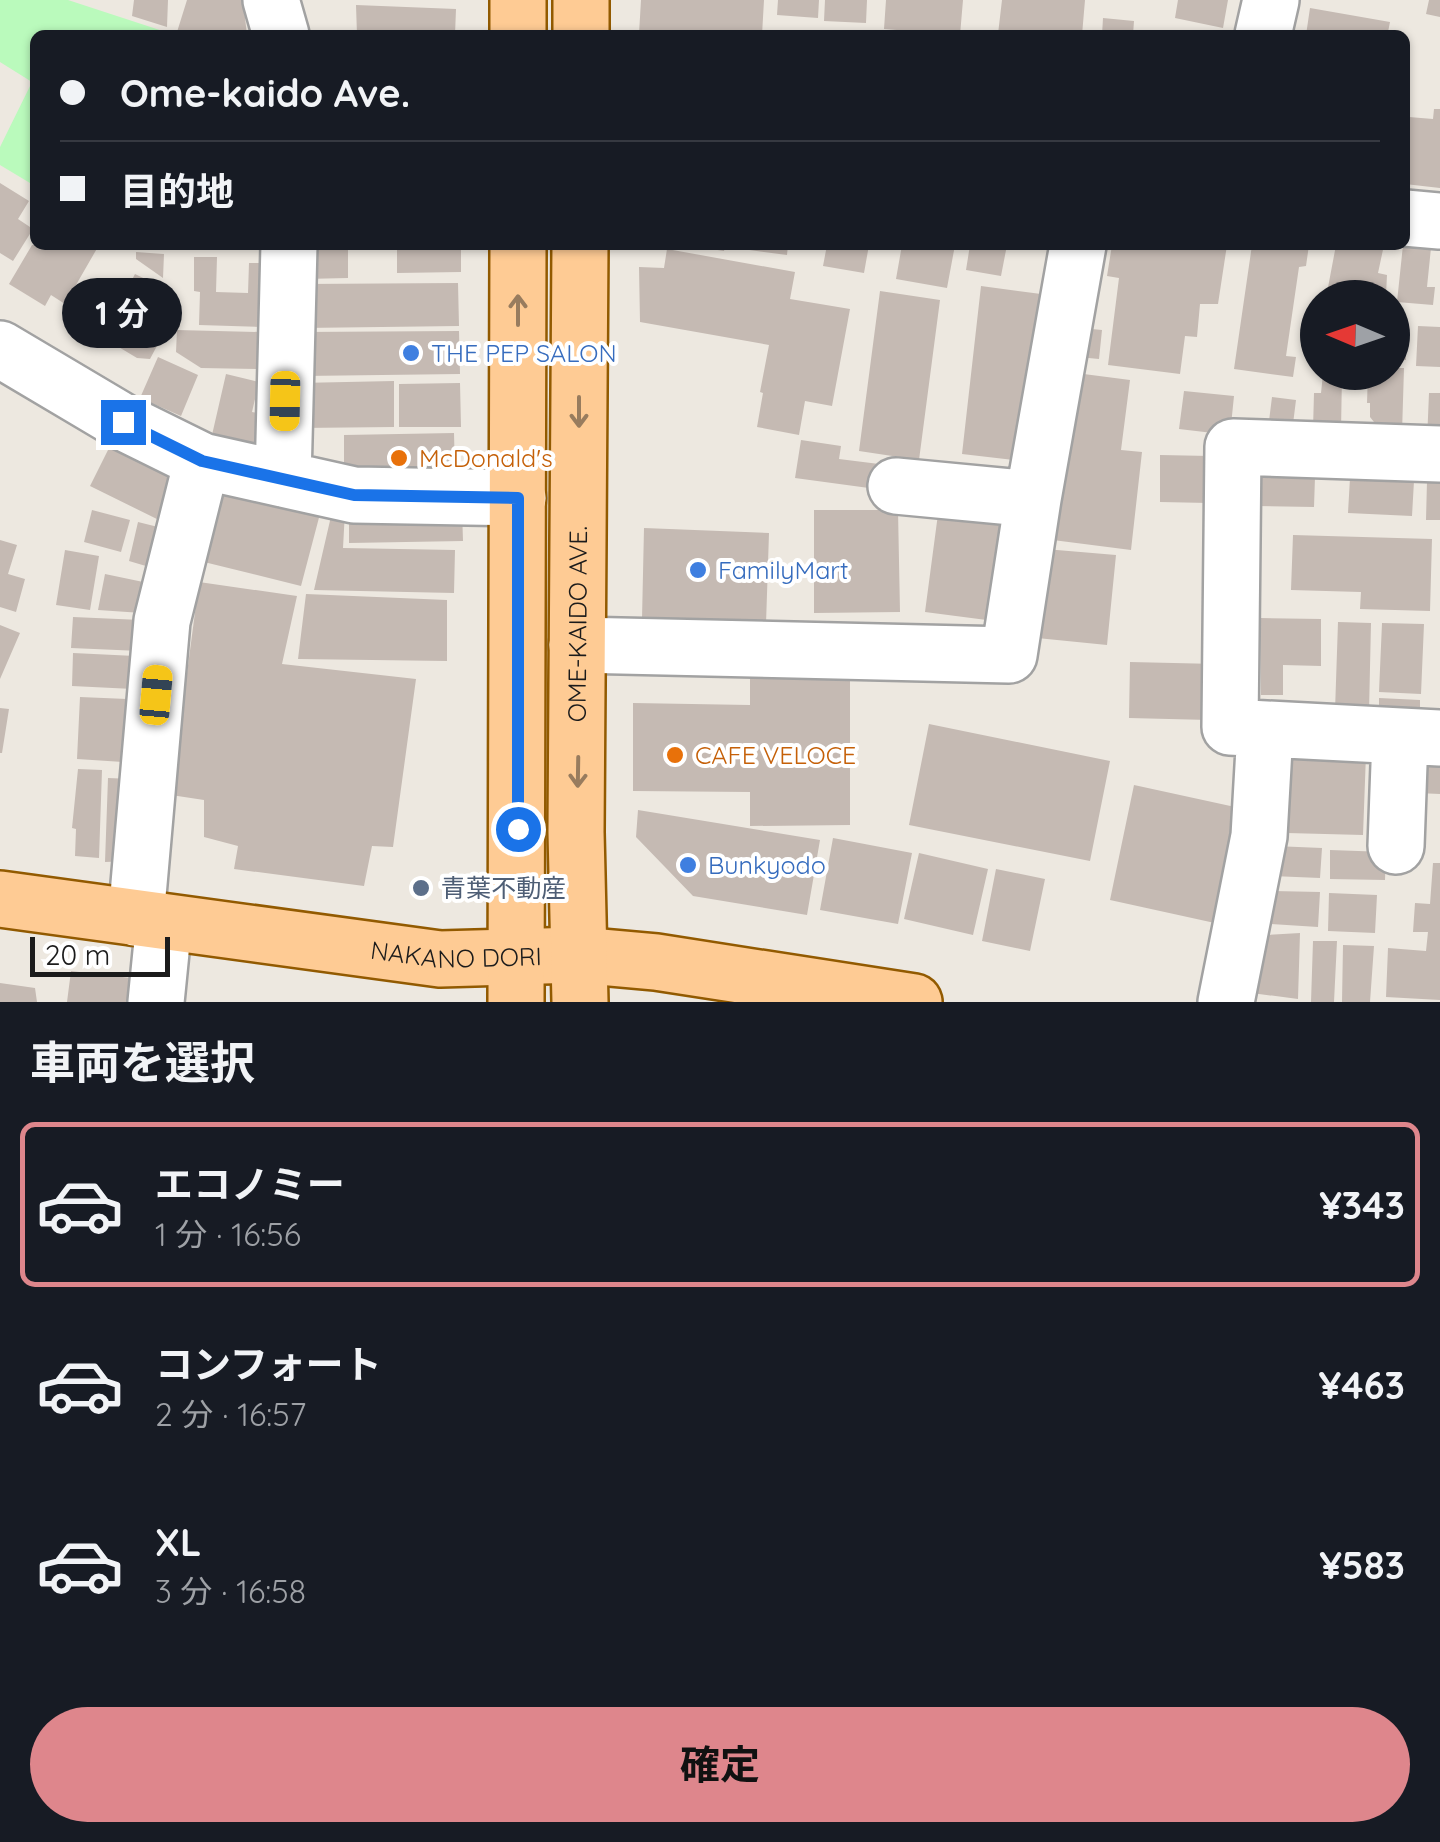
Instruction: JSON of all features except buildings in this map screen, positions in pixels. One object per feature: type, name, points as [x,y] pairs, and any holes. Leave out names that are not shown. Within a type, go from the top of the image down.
[{"type":"main road","points":[[518,0],[518,30]]},
{"type":"main road","points":[[581,0],[581,30]]},
{"type":"main road","points":[[516,979],[518,250]]},
{"type":"main road","name":"OME-KAIDO AVE.","points":[[579,978],[580,250]]},
{"type":"main road","name":"NAKANO DORI","points":[[0,899],[440,958],[516,979],[579,978],[656,962],[914,1002]]},
{"type":"street","points":[[271,0],[280,30]]},
{"type":"street","points":[[1264,30],[1272,0]]},
{"type":"street","points":[[1410,218],[1440,220]]},
{"type":"street","points":[[283,479],[289,250]]},
{"type":"street","points":[[578,645],[1009,654],[1077,250]]},
{"type":"street","points":[[0,349],[123,422],[202,461],[354,495],[518,498]]},
{"type":"street","points":[[1396,846],[1420,737],[1230,728],[1234,447],[1440,454]]},
{"type":"street","points":[[156,1002],[150,920],[162,621],[202,461]]},
{"type":"street","points":[[896,486],[1033,499]]},
{"type":"street","points":[[1226,1002],[1259,836],[1265,730]]},
{"type":"green space","points":[[0,0],[68,0],[160,30],[30,30],[30,81],[0,62]]},
{"type":"green space","points":[[30,86],[30,183],[0,165],[0,147]]},
{"type":"place","name":"THE PEP SALON","points":[[411,353]]},
{"type":"place","name":"McDonald's","points":[[399,458]]},
{"type":"place","name":"FamilyMart","points":[[698,570]]},
{"type":"place","name":"CAFE VELOCE","points":[[675,755]]},
{"type":"place","name":"Bunkyodo","points":[[688,865]]},
{"type":"place","name":"青葉不動産","points":[[421,888]]},
{"type":"route","points":[[123,422],[202,461],[354,495],[518,498],[518,829]]}]
